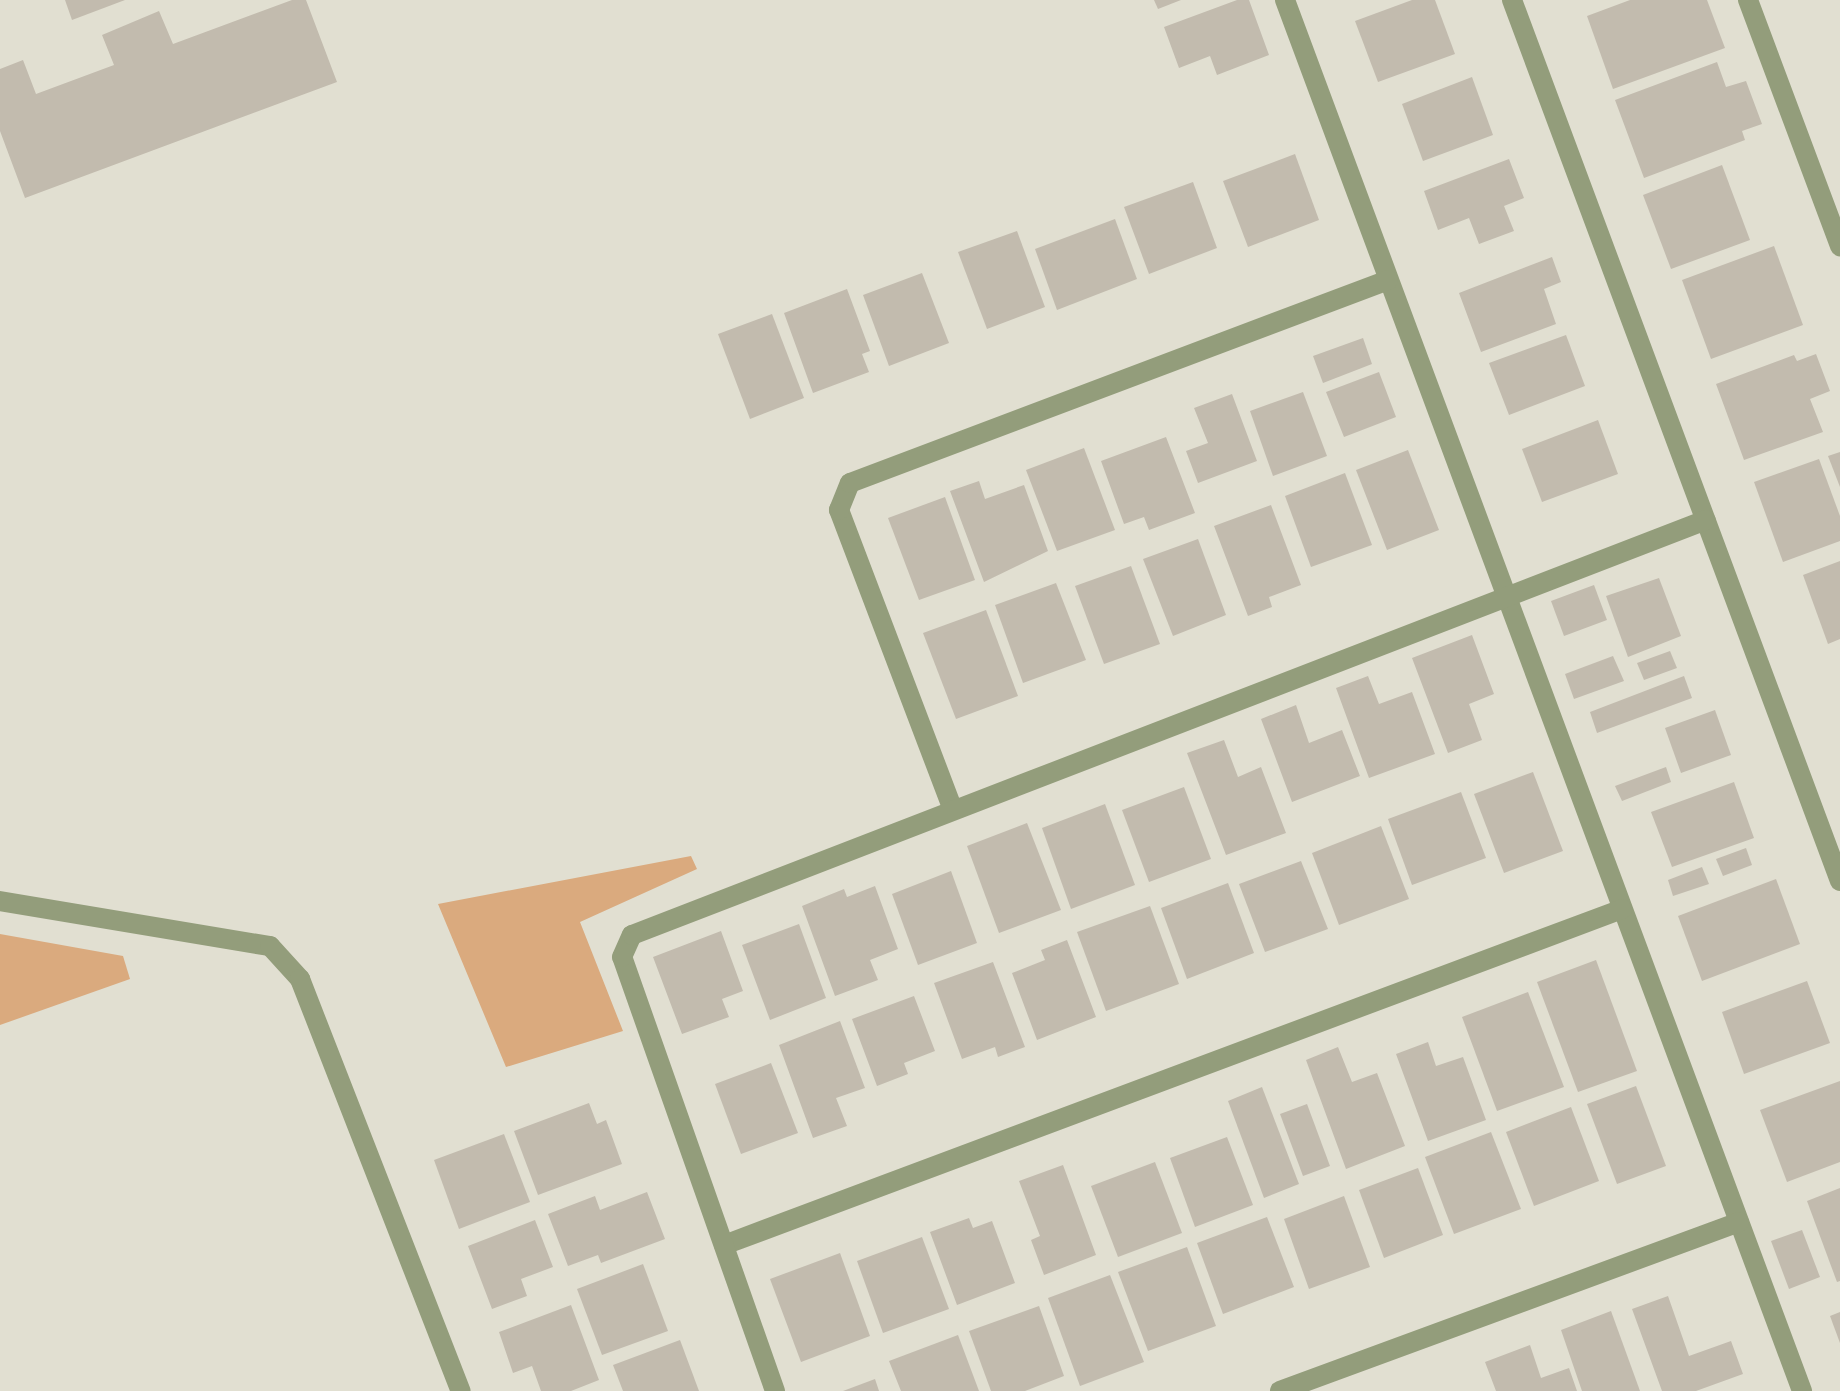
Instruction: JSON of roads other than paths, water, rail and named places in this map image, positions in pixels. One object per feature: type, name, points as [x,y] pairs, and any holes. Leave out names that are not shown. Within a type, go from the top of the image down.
[{"type":"street","points":[[1285,0],[1802,1391]]},
{"type":"street","points":[[1512,0],[1706,520],[1832,833],[1840,881]]},
{"type":"street","points":[[1748,0],[1834,213],[1840,246]]},
{"type":"street","points":[[953,810],[839,510],[850,483],[1388,280]]},
{"type":"street","points":[[775,1391],[622,957],[632,935],[1706,520]]},
{"type":"street","points":[[0,901],[270,946],[300,979],[461,1391]]},
{"type":"street","points":[[724,1245],[1622,909]]},
{"type":"street","points":[[1280,1391],[1739,1222]]}]
